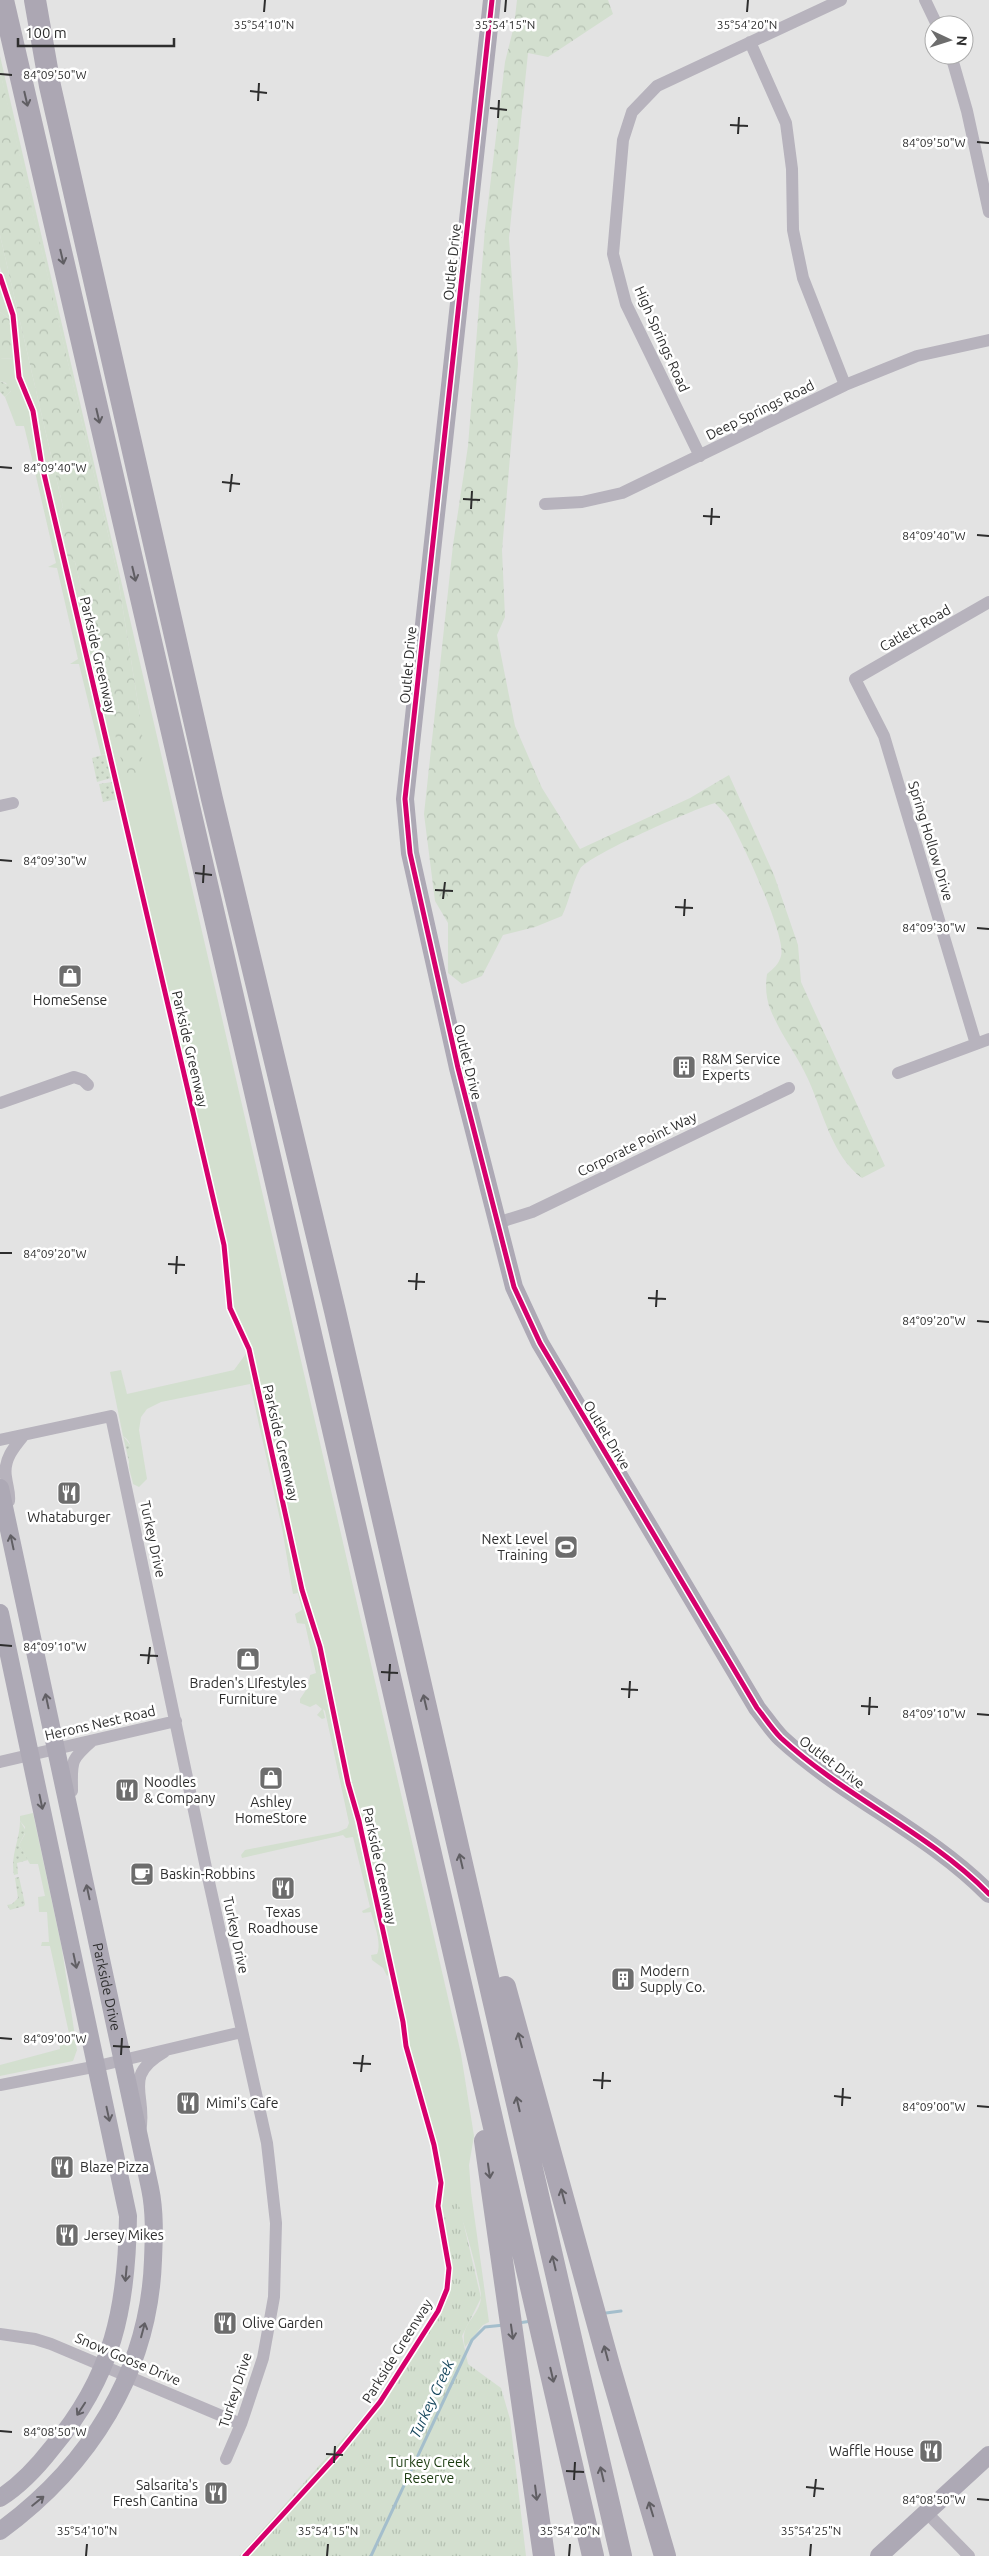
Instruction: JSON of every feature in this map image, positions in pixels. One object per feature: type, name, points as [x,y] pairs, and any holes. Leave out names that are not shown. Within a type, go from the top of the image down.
[{"type":"highway","points":[[3,0],[593,2556]]},
{"type":"highway","points":[[34,0],[50,86],[212,799],[333,1301],[621,2556]]},
{"type":"highway","points":[[470,1898],[507,1992],[614,2382],[665,2556]]},
{"type":"highway","points":[[468,2019],[544,2556]]},
{"type":"street","name":"Outlet Drive","points":[[492,0],[405,799],[410,853],[436,978],[497,1223],[514,1287],[540,1343],[757,1708],[780,1737],[820,1769],[957,1865],[989,1894]]},
{"type":"street","name":"High Springs Road","points":[[700,456],[626,304],[613,254],[623,140],[632,112],[657,86],[841,0]]},
{"type":"street","points":[[925,0],[932,15]]},
{"type":"street","points":[[750,42],[786,123],[792,169],[793,230],[803,278],[845,385]]},
{"type":"street","points":[[954,65],[967,111],[989,212]]},
{"type":"street","name":"Deep Springs Road","points":[[544,504],[582,502],[622,493],[845,385],[917,356],[989,340]]},
{"type":"street","name":"Catlett Road","points":[[855,679],[989,602]]},
{"type":"street","name":"Spring Hollow Drive","points":[[855,679],[884,736],[976,1044]]},
{"type":"street","points":[[0,806],[14,803]]},
{"type":"street","points":[[898,1073],[989,1039]]},
{"type":"street","points":[[0,1103],[74,1077],[83,1080],[88,1085]]},
{"type":"street","name":"Corporate Point Way","points":[[497,1223],[532,1212],[789,1088]]},
{"type":"street","name":"Turkey Drive","points":[[24,1435],[111,1416],[267,2143],[276,2224],[274,2297],[263,2358],[241,2424],[226,2460]]},
{"type":"street","points":[[0,1440],[24,1435]]},
{"type":"street","points":[[6,1515],[10,1494],[5,1470],[7,1460],[24,1435]]},
{"type":"street","name":"Parkside Drive","points":[[0,1488],[140,2137],[151,2193],[155,2232],[153,2270],[143,2332],[128,2377],[86,2448],[68,2470],[46,2494],[0,2531]]},
{"type":"street","name":"Parkside Drive","points":[[0,1614],[98,2066],[128,2216],[127,2276],[120,2317],[104,2366],[88,2398],[66,2432],[42,2460],[0,2498]]},
{"type":"street","name":"Herons Nest Road","points":[[0,1762],[176,1721]]},
{"type":"street","points":[[71,1816],[71,1770],[80,1752],[92,1740]]},
{"type":"street","points":[[0,2085],[98,2066],[242,2032]]},
{"type":"street","points":[[140,2137],[144,2116],[138,2087],[140,2073],[154,2058],[170,2048]]},
{"type":"street","name":"Snow Goose Drive","points":[[0,2334],[35,2339],[241,2424]]},
{"type":"street","points":[[878,2556],[989,2455]]},
{"type":"street","points":[[926,2512],[969,2556]]},
{"type":"green space","points":[[517,0],[608,0],[613,14],[548,57],[528,53],[509,238],[518,364],[502,550],[505,617],[497,635],[515,726],[542,788],[580,849],[690,798],[729,775],[774,875],[798,945],[801,982],[885,1166],[862,1178],[843,1158],[836,1146],[808,1079],[771,1011],[767,997],[766,979],[767,974],[774,968],[781,956],[781,945],[777,929],[761,886],[742,844],[728,817],[715,803],[643,833],[587,862],[577,874],[562,916],[535,927],[503,935],[482,976],[462,984],[448,973],[448,923],[435,901],[424,814],[453,545],[468,446],[485,228],[505,62],[514,26]]},
{"type":"green space","points":[[0,56],[461,2054],[474,2136],[469,2165],[471,2192],[489,2322],[483,2325],[465,2347],[465,2332],[477,2311],[481,2298],[478,2280],[467,2233],[458,2209],[455,2203],[442,2206],[444,2189],[439,2158],[410,2047],[401,1998],[347,1769],[322,1643],[305,1590],[251,1345],[231,1300],[229,1255],[69,569],[43,454],[38,413],[21,375],[14,309],[0,267],[0,235],[63,507],[59,512],[68,558],[75,562],[102,675],[140,716],[117,572],[5,94],[0,71]]},
{"type":"green space","points":[[0,71],[117,572],[143,743],[141,778],[135,783],[126,781],[75,562],[68,559],[59,512],[63,507],[0,235]]},
{"type":"green space","points":[[0,284],[10,315],[10,319],[0,312]]},
{"type":"green space","points":[[0,312],[10,319],[15,359],[0,358]]},
{"type":"green space","points":[[0,358],[15,359],[17,378],[32,411],[38,458],[106,754],[101,755],[79,664],[70,664],[78,659],[57,568],[48,567],[56,563],[35,472],[26,471],[34,467],[24,426],[16,426],[5,397],[11,391],[6,383],[0,381]]},
{"type":"green space","points":[[0,381],[10,386],[11,391],[5,397],[0,392]]},
{"type":"green space","points":[[106,754],[111,778],[97,782],[92,758]]},
{"type":"green space","points":[[112,782],[118,799],[103,802],[99,784]]},
{"type":"green space","points":[[248,1351],[285,1527],[300,1589],[317,1645],[346,1784],[390,1973],[387,1976],[383,1968],[372,1960],[371,1955],[377,1954],[379,1944],[371,1912],[363,1913],[362,1911],[370,1907],[353,1837],[346,1838],[343,1835],[242,1858],[241,1855],[245,1850],[338,1832],[347,1828],[349,1823],[325,1711],[323,1709],[325,1718],[322,1719],[317,1715],[322,1709],[316,1704],[310,1707],[300,1703],[300,1699],[308,1687],[310,1675],[316,1673],[305,1624],[297,1623],[295,1614],[302,1610],[298,1593],[293,1594],[282,1528],[250,1384],[161,1402],[147,1409],[141,1417],[139,1430],[147,1479],[139,1487],[133,1484],[129,1465],[130,1445],[123,1436],[110,1372],[121,1370],[127,1394],[234,1370]]},
{"type":"green space","points":[[123,1436],[132,1447],[129,1462]]},
{"type":"green space","points":[[33,1813],[62,1949],[77,2050],[73,2061],[0,2076],[0,2065],[60,2049],[59,2041],[70,2038],[50,1946],[41,1946],[42,1942],[49,1942],[47,1912],[39,1912],[38,1897],[45,1896],[38,1864],[30,1864],[19,1845],[25,1834],[25,1827],[20,1821],[20,1816]]},
{"type":"green space","points":[[20,1821],[26,1831],[19,1845],[28,1860],[17,1863],[18,1874],[14,1875],[13,1861]]},
{"type":"green space","points":[[19,1877],[25,1904],[10,1910],[7,1905],[12,1904],[18,1898],[15,1878]]},
{"type":"green space","name":"Turkey Creek Reserve","points":[[452,2198],[460,2208],[481,2298],[462,2336],[468,2364],[501,2388],[510,2419],[526,2556],[239,2556],[373,2405],[431,2315],[444,2289],[446,2269],[435,2211]]},
{"type":"waterway","name":"Turkey Creek","points":[[606,2313],[621,2311]]},
{"type":"waterway","name":"Turkey Creek","points":[[518,2323],[532,2321]]},
{"type":"waterway","name":"Turkey Creek","points":[[371,2556],[472,2340],[485,2327],[504,2325]]},
{"type":"cycle path","points":[[492,0],[405,799],[410,853],[458,1068],[514,1287],[540,1343],[757,1708],[781,1738],[806,1759],[832,1779],[940,1852],[989,1894]]},
{"type":"cycle path","name":"Parkside Greenway","points":[[0,276],[13,315],[19,377],[33,411],[41,461],[224,1245],[230,1308],[249,1349],[302,1590],[320,1647],[348,1783],[359,1821],[403,2022],[406,2046],[434,2145],[441,2183],[438,2206],[449,2268],[447,2289],[438,2311],[380,2402],[338,2454],[245,2556]]},
{"type":"place","name":"HomeSense","points":[[70,976]]},
{"type":"place","name":"R&M Service Experts","points":[[684,1067]]},
{"type":"place","name":"Whataburger","points":[[69,1493]]},
{"type":"place","name":"Next Level Training","points":[[566,1547]]},
{"type":"place","name":"Braden's LIfestyles Furniture","points":[[248,1659]]},
{"type":"place","name":"Ashley HomeStore","points":[[271,1778]]},
{"type":"place","name":"Noodles & Company","points":[[127,1790]]},
{"type":"place","name":"Baskin-Robbins","points":[[142,1874]]},
{"type":"place","name":"Texas Roadhouse","points":[[283,1888]]},
{"type":"place","name":"Modern Supply Co.","points":[[623,1979]]},
{"type":"place","name":"Mimi's Cafe","points":[[188,2103]]},
{"type":"place","name":"Blaze Pizza","points":[[62,2167]]},
{"type":"place","name":"Jersey Mikes","points":[[67,2235]]},
{"type":"place","name":"Olive Garden","points":[[225,2323]]},
{"type":"place","name":"Waffle House","points":[[931,2451]]},
{"type":"place","name":"Salsarita's Fresh Cantina","points":[[216,2493]]}]
